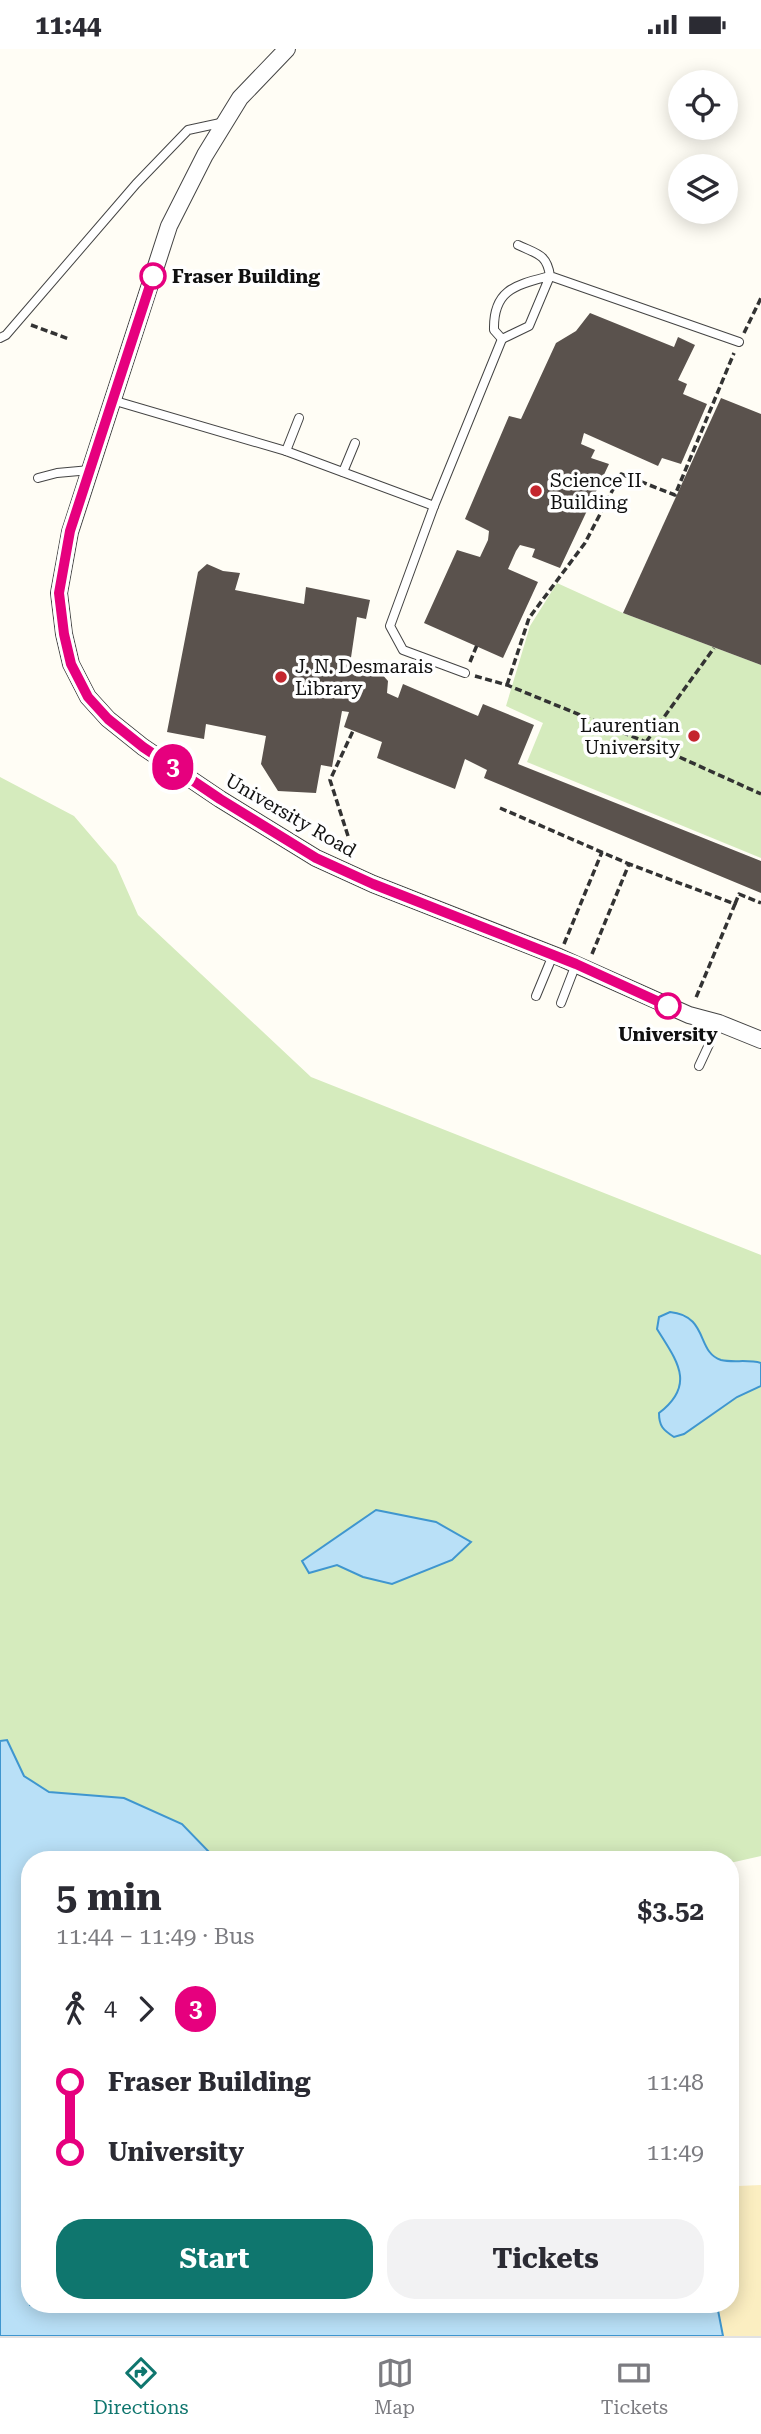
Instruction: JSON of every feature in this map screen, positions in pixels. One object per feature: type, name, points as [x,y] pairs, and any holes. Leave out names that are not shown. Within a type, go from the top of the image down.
[{"type":"street","name":"University Road","points":[[287,49],[240,97],[205,155],[169,226],[70,531],[59,593],[71,664],[88,697],[108,719],[143,747],[220,799],[316,858],[373,884],[581,966],[689,1016],[719,1023],[761,1040]]},
{"type":"lane","points":[[0,338],[6,335],[136,184],[188,130],[226,121]]},
{"type":"lane","points":[[465,673],[403,650],[390,626],[434,506],[502,339],[529,326],[550,277],[543,256],[518,245]]},
{"type":"lane","points":[[502,339],[494,330],[494,315],[502,296],[514,286],[550,277],[739,342]]},
{"type":"lane","points":[[113,400],[286,451],[434,506]]},
{"type":"lane","points":[[286,451],[299,418]]},
{"type":"lane","points":[[343,472],[355,443]]},
{"type":"lane","points":[[37,478],[90,470]]},
{"type":"lane","points":[[536,996],[556,956]]},
{"type":"lane","points":[[561,1003],[581,966]]},
{"type":"lane","points":[[699,1066],[719,1023]]},
{"type":"path","points":[[507,685],[529,618],[585,544],[621,474],[675,495],[739,342],[761,298]]},
{"type":"path","points":[[19,320],[69,339]]},
{"type":"path","points":[[477,645],[465,673],[507,685],[646,742],[761,794]]},
{"type":"path","points":[[646,742],[714,648]]},
{"type":"path","points":[[348,836],[330,781],[353,731]]},
{"type":"path","points":[[499,808],[629,864],[734,904]]},
{"type":"path","points":[[556,956],[602,852]]},
{"type":"path","points":[[581,966],[629,864]]},
{"type":"path","points":[[689,1016],[740,894],[761,903]]},
{"type":"green space","points":[[557,583],[623,613],[761,665],[761,858],[527,762],[543,723],[506,706],[530,626]]},
{"type":"green space","points":[[0,777],[74,816],[116,865],[138,915],[311,1077],[761,1255],[761,1856],[739,1861],[739,1851],[209,1851],[182,1824],[124,1798],[49,1792],[24,1776],[7,1740],[0,1741]]},
{"type":"sand","points":[[761,2185],[761,2336],[723,2336],[719,2313],[739,2313],[739,2186]]},
{"type":"water","points":[[670,1312],[691,1320],[713,1356],[726,1361],[761,1363],[761,1386],[737,1397],[684,1434],[674,1437],[662,1427],[659,1413],[671,1402],[680,1382],[676,1362],[657,1329],[659,1317]]},
{"type":"water","points":[[376,1510],[436,1522],[471,1542],[452,1560],[392,1584],[363,1577],[337,1565],[309,1573],[302,1561]]},
{"type":"water","points":[[7,1740],[24,1776],[49,1792],[124,1798],[182,1824],[208,1851],[21,1851],[21,2313],[719,2313],[723,2336],[0,2336],[0,1741]]},
{"type":"building","points":[[590,313],[674,347],[678,337],[695,345],[678,380],[687,384],[683,394],[707,404],[681,464],[662,458],[658,466],[584,433],[581,444],[595,450],[591,458],[609,464],[560,568],[532,557],[535,549],[520,545],[516,551],[508,569],[538,582],[503,658],[424,623],[457,550],[480,557],[488,540],[489,531],[465,519],[509,416],[521,419],[556,343],[576,331]]},
{"type":"building","points":[[721,398],[761,414],[761,665],[623,613]]},
{"type":"building","name":"J. N. Desmarais Library","points":[[207,564],[223,571],[240,573],[235,590],[304,604],[306,587],[370,600],[366,619],[357,617],[349,671],[380,672],[388,681],[387,693],[398,698],[403,684],[478,716],[483,704],[534,725],[518,764],[761,861],[761,893],[484,778],[487,770],[465,759],[455,789],[377,758],[382,742],[344,727],[349,712],[342,711],[332,767],[321,765],[316,793],[278,791],[261,764],[266,736],[206,724],[204,739],[167,732],[198,572]]},
{"type":"bus line","name":"3","points":[[153,276],[70,531],[59,593],[71,664],[88,697],[108,719],[143,747],[220,799],[316,858],[373,884],[576,964],[668,1006]]},
{"type":"place","name":"Fraser Building","points":[[153,276]]},
{"type":"place","name":"Science II Building","points":[[536,491]]},
{"type":"place","name":"J. N. Desmarais Library","points":[[281,677]]},
{"type":"place","name":"Laurentian University","points":[[694,736]]},
{"type":"place","name":"University","points":[[668,1006]]}]
